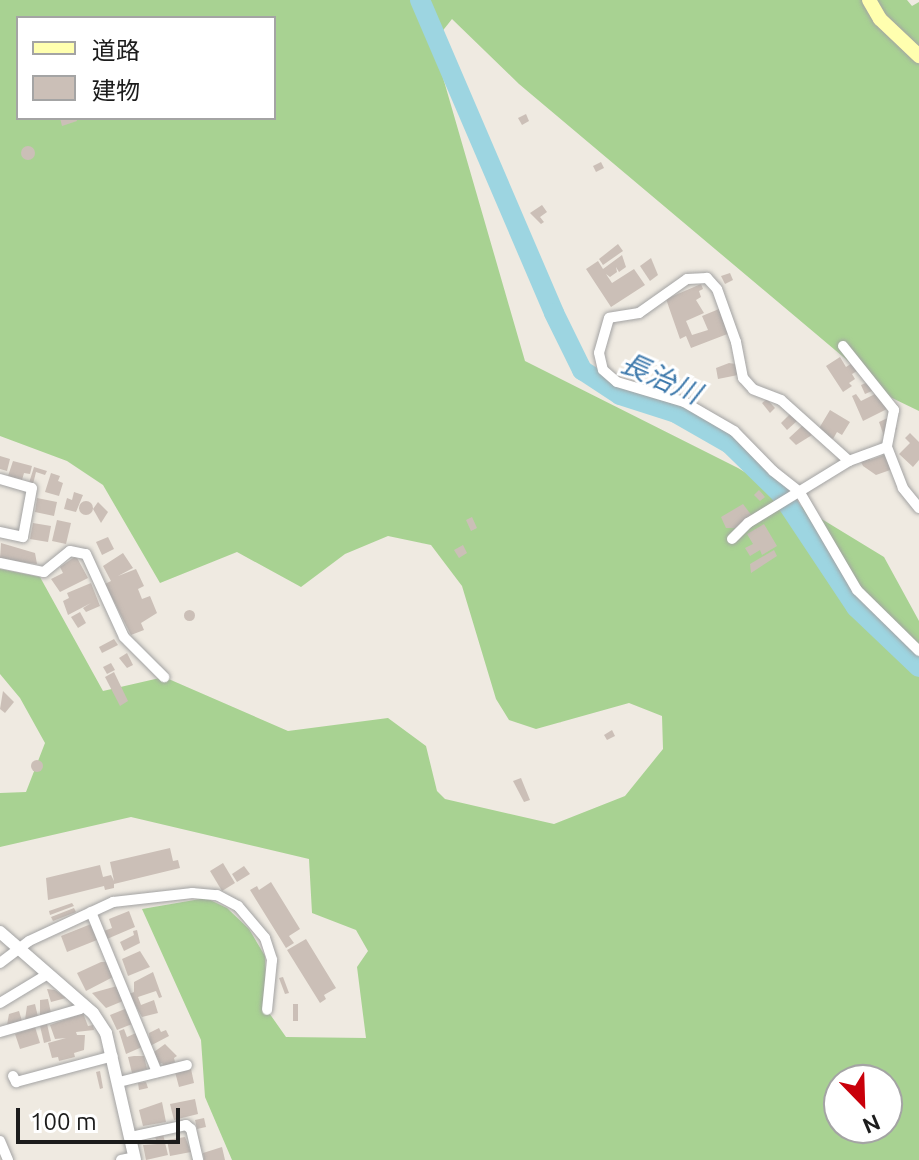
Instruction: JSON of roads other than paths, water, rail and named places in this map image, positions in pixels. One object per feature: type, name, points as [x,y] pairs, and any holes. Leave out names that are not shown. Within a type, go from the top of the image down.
[{"type":"main road","points":[[869,0],[880,19],[919,56]]},
{"type":"street","points":[[849,461],[781,400],[753,389],[743,378],[736,342],[717,289],[707,278],[687,279],[639,313],[609,318],[599,353],[603,370],[617,382],[684,402],[734,431],[773,471],[799,491],[857,590],[919,651]]},
{"type":"street","points":[[843,346],[894,410],[887,447],[903,488],[919,508]]},
{"type":"street","points":[[732,539],[748,523],[849,461],[887,447]]},
{"type":"street","points":[[0,479],[32,488],[23,537],[0,532]]},
{"type":"street","points":[[0,563],[44,572],[70,551],[86,554],[124,637],[164,677]]},
{"type":"street","points":[[0,963],[29,941],[113,902],[192,893],[217,895],[238,906],[265,938],[272,960],[267,1010]]},
{"type":"street","points":[[91,912],[157,1072]]},
{"type":"street","points":[[0,932],[83,1004],[106,1033],[135,1158],[121,1160]]},
{"type":"street","points":[[0,1003],[48,974]]},
{"type":"street","points":[[0,1032],[80,1009],[83,1004]]},
{"type":"street","points":[[13,1076],[16,1082],[113,1056]]},
{"type":"street","points":[[119,1082],[187,1065]]},
{"type":"street","points":[[131,1137],[186,1125],[191,1129],[198,1160]]},
{"type":"street","points":[[0,1141],[8,1160]]},
{"type":"waterway","name":"長治川","points":[[420,0],[554,313],[582,370],[620,395],[676,413],[730,444],[781,494],[856,607],[919,667]]}]
